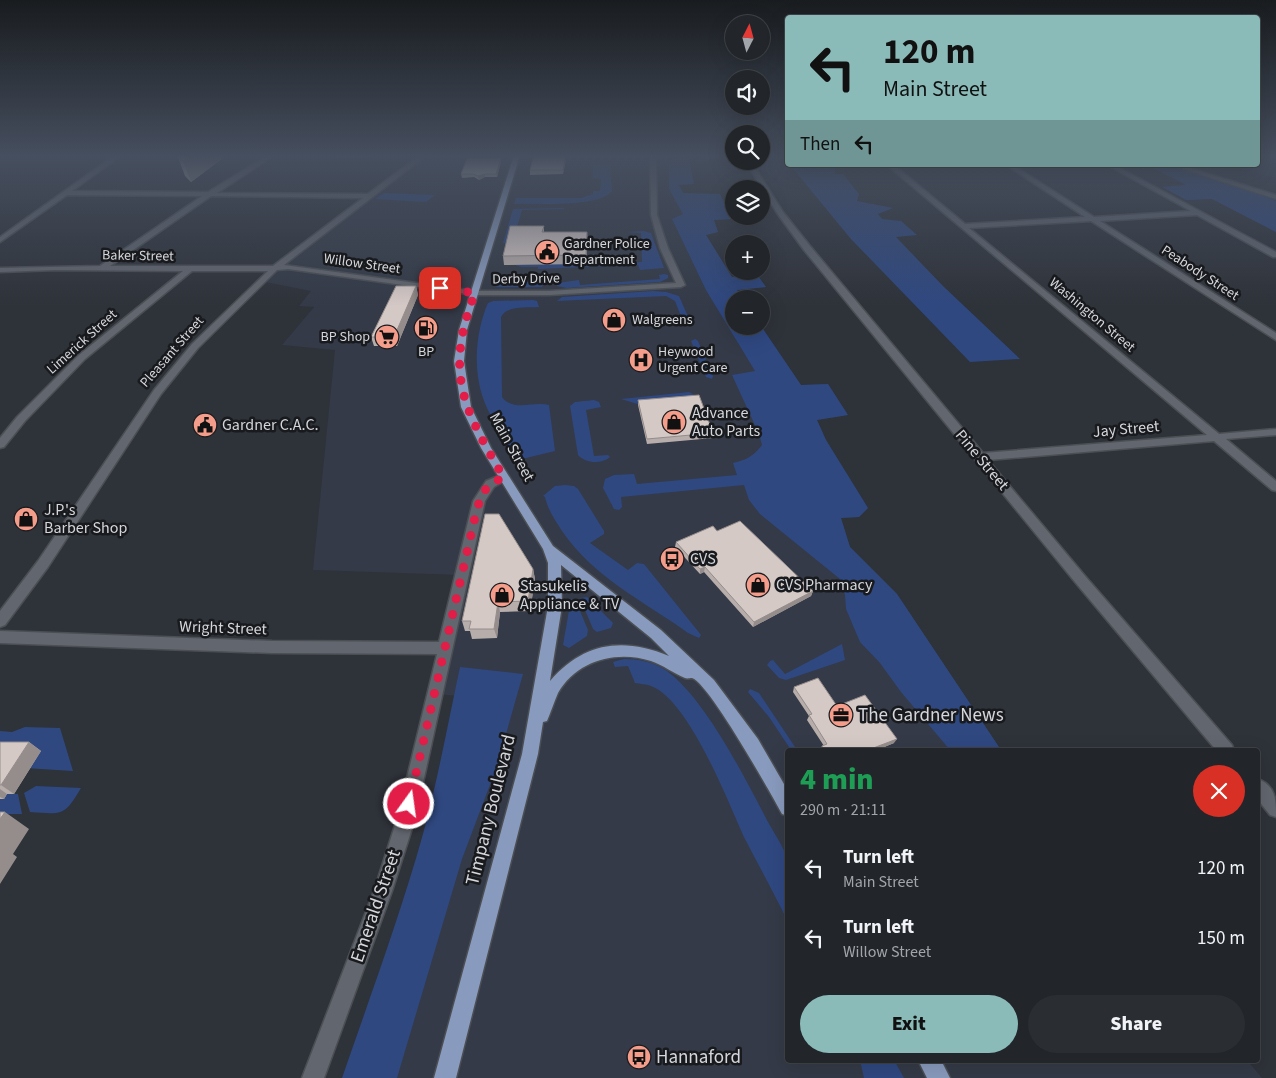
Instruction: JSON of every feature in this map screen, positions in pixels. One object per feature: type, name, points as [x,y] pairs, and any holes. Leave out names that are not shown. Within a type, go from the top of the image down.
[{"type":"main road","name":"Main Street","points":[[502,205],[462,339],[459,362],[466,407],[504,478],[549,549],[656,634],[709,685],[752,744],[785,803]]},
{"type":"main road","name":"Timpany Boulevard","points":[[445,1078],[530,754],[555,606],[554,563],[549,549]]},
{"type":"main road","name":"Main Street","points":[[530,754],[540,718],[554,686],[574,665],[592,654],[611,649],[636,650],[668,660],[709,685]]},
{"type":"main road","points":[[930,1063],[939,1078]]},
{"type":"street","points":[[0,240],[49,205]]},
{"type":"street","points":[[103,268],[193,205]]},
{"type":"street","name":"Pleasant Street","points":[[0,621],[43,564],[165,381],[208,333],[275,268],[359,205]]},
{"type":"street","name":"Derby Drive","points":[[475,293],[549,293],[682,285],[664,248],[654,215],[654,205]]},
{"type":"street","name":"Pine Street","points":[[775,205],[807,248],[1080,579],[1224,748]]},
{"type":"street","name":"Washington Street","points":[[938,205],[1276,487]]},
{"type":"street","name":"Peabody Street","points":[[1072,205],[1276,337]]},
{"type":"street","points":[[1184,205],[1276,254]]},
{"type":"street","points":[[963,226],[1200,214]]},
{"type":"street","name":"Willow Street","points":[[275,268],[297,268],[475,293]]},
{"type":"street","name":"Baker Street","points":[[0,270],[275,268]]},
{"type":"street","name":"Limerick Street","points":[[0,445],[28,412],[87,352],[190,269]]},
{"type":"street","name":"Jay Street","points":[[980,458],[1276,432]]},
{"type":"street","name":"Emerald Street","points":[[313,1078],[383,891],[403,828],[479,501],[490,484],[504,478]]},
{"type":"street","name":"Wright Street","points":[[0,637],[272,647],[444,648]]},
{"type":"street","points":[[1260,789],[1276,809]]},
{"type":"shaded area","points":[[359,205],[725,205],[725,219],[714,220],[718,232],[706,235],[725,266],[725,280],[761,280],[766,287],[725,290],[725,335],[767,335],[801,385],[828,384],[848,415],[817,420],[826,440],[868,508],[859,517],[841,518],[850,547],[897,594],[1000,748],[785,748],[785,1063],[1250,1063],[1262,1078],[376,1078],[487,698],[434,694],[461,575],[313,570],[335,350],[282,345],[314,307],[299,306],[311,291],[261,281]]},
{"type":"shaded area","points":[[678,205],[725,205],[725,219],[714,220],[718,232],[706,235],[725,266],[725,280],[761,280],[766,287],[725,290],[725,321],[706,290],[672,219],[683,214]]},
{"type":"shaded area","points":[[823,205],[879,205],[893,208],[878,214],[882,219],[901,221],[917,235],[896,237],[943,286],[1020,359],[970,362],[851,239]]},
{"type":"shaded area","points":[[1224,205],[1276,205],[1276,232]]},
{"type":"shaded area","points":[[513,209],[565,209],[522,210],[515,234],[509,243],[503,243]]},
{"type":"shaded area","points":[[644,231],[651,233],[664,268],[640,270],[638,265],[627,265],[538,269],[538,267],[515,265],[541,265],[542,262],[568,264],[642,262],[641,233],[626,232]]},
{"type":"shaded area","points":[[659,275],[668,275],[668,278],[660,282],[567,288],[557,286],[557,283],[579,280],[580,285],[660,279]]},
{"type":"shaded area","points":[[507,282],[538,282],[543,284],[542,287],[495,287]]},
{"type":"shaded area","points":[[653,291],[679,296],[689,319],[682,319],[675,301],[666,296],[557,301],[562,297]]},
{"type":"shaded area","points":[[493,301],[537,301],[539,307],[512,309],[501,317],[502,397],[512,404],[549,405],[555,451],[522,459],[513,453],[492,417],[482,395],[477,373],[477,349],[478,337],[488,303]]},
{"type":"shaded area","points":[[733,335],[767,335],[801,385],[828,384],[848,415],[817,420],[826,440],[868,508],[859,517],[841,518],[850,547],[897,594],[1000,748],[948,748],[901,692],[880,663],[860,642],[846,609],[845,595],[840,579],[760,514],[749,500],[744,485],[621,497],[622,507],[619,510],[614,509],[603,488],[605,479],[614,475],[634,474],[637,484],[737,475],[733,463],[749,457],[762,445],[759,434],[732,375],[755,371]]},
{"type":"shaded area","points":[[695,339],[698,341],[713,376],[712,379],[706,377],[691,341]]},
{"type":"shaded area","points":[[689,392],[697,396],[641,405],[621,399]]},
{"type":"shaded area","points":[[594,400],[599,402],[601,407],[586,410],[594,456],[608,455],[610,457],[603,461],[594,462],[585,460],[578,455],[570,406],[575,402]]},
{"type":"shaded area","points":[[555,486],[574,486],[578,489],[604,531],[604,534],[590,543],[628,570],[637,563],[644,564],[701,635],[699,638],[688,633],[620,588],[575,548],[557,523],[543,496]]},
{"type":"shaded area","points":[[587,597],[613,623],[611,628],[597,632],[593,629],[580,598]]},
{"type":"shaded area","points":[[571,599],[575,599],[588,630],[587,636],[569,648],[563,645]]},
{"type":"shaded area","points":[[842,644],[845,660],[786,680],[779,678],[767,665],[773,660],[785,674]]},
{"type":"shaded area","points":[[624,659],[657,665],[682,684],[710,720],[724,741],[785,852],[785,916],[745,839],[718,778],[693,731],[665,695],[651,686],[635,683],[628,666],[615,667],[613,662]]},
{"type":"shaded area","points":[[460,667],[523,674],[497,766],[462,859],[397,1078],[342,1078],[395,926],[423,834]]},
{"type":"shaded area","points":[[750,689],[759,693],[796,748],[790,748],[769,717],[748,692]]},
{"type":"shaded area","points":[[25,727],[60,728],[73,771],[25,768],[32,765],[39,754],[0,751],[0,731],[12,732]]},
{"type":"shaded area","points":[[36,786],[81,788],[66,809],[61,812],[30,812],[24,793]]},
{"type":"shaded area","points":[[7,794],[18,794],[22,814],[0,814],[0,799],[4,799]]},
{"type":"shaded area","points":[[861,1063],[896,1063],[904,1078],[864,1078]]},
{"type":"building","name":"Gardner Police Department","points":[[510,226],[544,226],[542,232],[587,232],[586,255],[503,256]]},
{"type":"building","points":[[396,286],[416,286],[394,337],[371,337]]},
{"type":"building","name":"Advance Auto Parts","points":[[699,395],[713,433],[647,439],[638,400]]},
{"type":"building","name":"Stasukelis Appliance & TV","points":[[485,514],[499,514],[533,569],[528,601],[498,602],[494,629],[469,629],[471,621],[462,621]]},
{"type":"building","name":"CVS Pharmacy","points":[[740,521],[813,591],[754,622],[705,567],[700,569],[676,542],[713,526],[717,531]]},
{"type":"building","name":"The Gardner News","points":[[818,678],[837,706],[865,695],[897,739],[873,748],[823,748],[822,746],[827,744],[809,715],[812,714],[794,687]]},
{"type":"building","points":[[0,742],[29,742],[1,785],[0,785]]},
{"type":"building","points":[[0,812],[5,812],[0,819]]},
{"type":"place","name":"Gardner Police Department","points":[[547,252]]},
{"type":"place","name":"Walgreens","points":[[614,320]]},
{"type":"place","name":"BP","points":[[426,328]]},
{"type":"place","name":"BP Shop","points":[[387,337]]},
{"type":"place","name":"Heywood Urgent Care","points":[[641,360]]},
{"type":"place","name":"Advance Auto Parts","points":[[674,422]]},
{"type":"place","name":"Gardner C.A.C.","points":[[205,425]]},
{"type":"place","name":"J.P.'s Barber Shop","points":[[26,519]]},
{"type":"place","name":"CVS","points":[[672,559]]},
{"type":"place","name":"CVS Pharmacy","points":[[758,585]]},
{"type":"place","name":"Stasukelis Appliance & TV","points":[[502,595]]},
{"type":"place","name":"The Gardner News","points":[[841,715]]},
{"type":"place","name":"Hannaford","points":[[639,1057]]},
{"type":"route","points":[[409,804],[479,501],[483,492],[493,481],[504,478],[475,427],[466,407],[461,383],[459,362],[463,330],[475,293],[440,288]]}]
